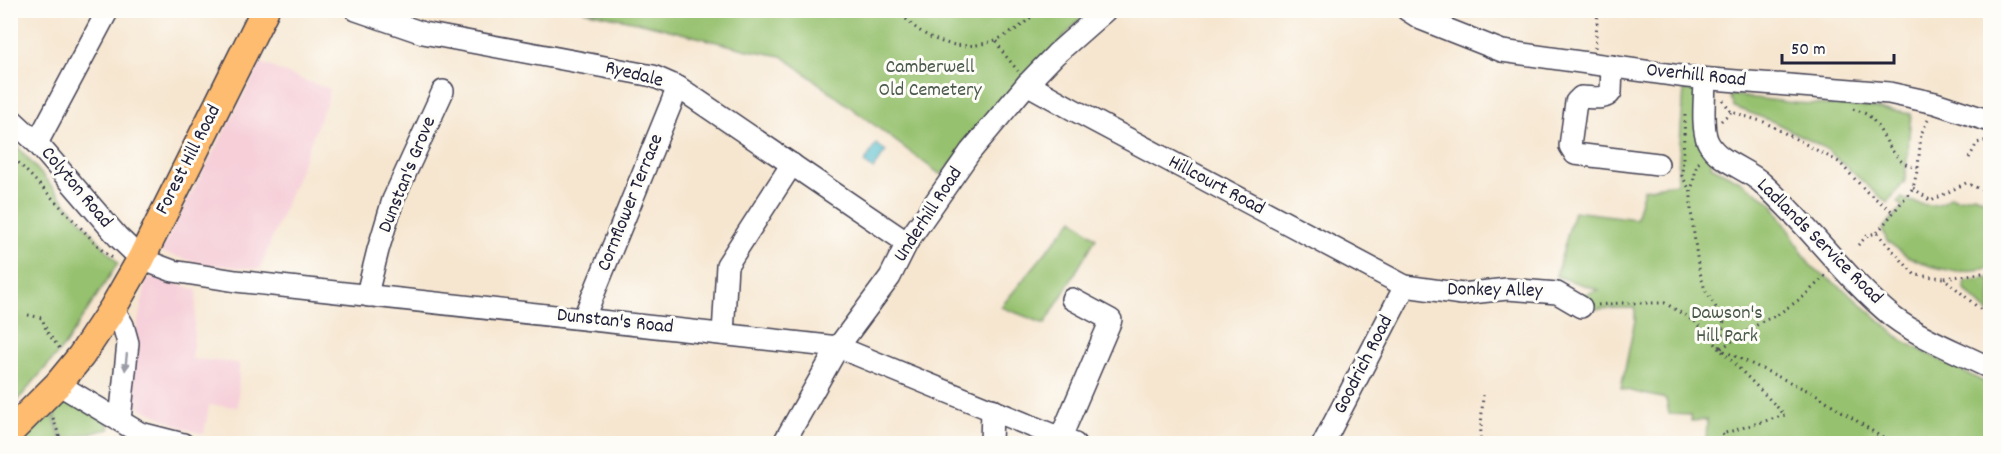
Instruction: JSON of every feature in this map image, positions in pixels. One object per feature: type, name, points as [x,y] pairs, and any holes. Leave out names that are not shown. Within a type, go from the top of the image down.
[{"type":"main road","name":"Forest Hill Road","points":[[10,432],[58,384],[81,356],[113,308],[141,259],[265,10]]},
{"type":"street","points":[[37,143],[108,10]]},
{"type":"street","name":"Ryedale","points":[[356,10],[423,33],[653,75],[678,87],[900,238],[908,241]]},
{"type":"street","name":"Underhill Road","points":[[783,444],[838,347],[890,277],[908,241],[970,152],[1027,84],[1056,54],[1106,10]]},
{"type":"street","name":"Overhill Road","points":[[1407,10],[1421,19],[1502,51],[1711,79],[1889,93],[1935,103],[1990,121]]},
{"type":"street","points":[[1603,65],[1611,92],[1604,98],[1581,97],[1576,102],[1570,146],[1575,154],[1658,164]]},
{"type":"street","points":[[1711,79],[1706,140],[1714,152]]},
{"type":"street","name":"Hillcourt Road","points":[[1027,84],[1405,286]]},
{"type":"street","name":"Cornflower Terrace","points":[[586,319],[587,310],[678,87]]},
{"type":"street","name":"Dunstan's Grove","points":[[369,296],[369,286],[393,200],[443,91]]},
{"type":"street","name":"Colyton Road","points":[[10,118],[37,143],[118,237],[141,259]]},
{"type":"street","name":"Ladlands Service Road","points":[[1714,152],[1759,179],[1786,204],[1837,263],[1894,317],[1918,333],[1990,368]]},
{"type":"street","points":[[723,334],[727,265],[792,164]]},
{"type":"street","name":"Dunstan's Road","points":[[141,259],[173,271],[236,281],[838,347],[1068,441]]},
{"type":"street","name":"Donkey Alley","points":[[1405,286],[1462,294],[1507,289],[1557,293],[1581,307]]},
{"type":"street","name":"Goodrich Road","points":[[1323,444],[1405,286]]},
{"type":"street","points":[[1068,441],[1111,320],[1072,299]]},
{"type":"street","points":[[113,308],[123,325],[128,343],[120,420]]},
{"type":"street","points":[[58,384],[140,432],[183,444]]},
{"type":"street","points":[[991,444],[992,409]]},
{"type":"path","points":[[898,10],[920,32],[945,42],[974,46],[997,41],[1018,29],[1038,10]]},
{"type":"path","points":[[1598,10],[1603,65]]},
{"type":"path","points":[[997,41],[1001,50],[1027,84]]},
{"type":"path","points":[[1711,79],[1731,112],[1764,122],[1839,162],[1868,192],[1893,212]]},
{"type":"path","points":[[1858,246],[1868,235],[1877,233],[1913,188],[1921,134],[1935,103]]},
{"type":"path","points":[[1849,106],[1870,116],[1893,151],[1904,163],[1914,167],[1918,166]]},
{"type":"path","points":[[1720,122],[1731,112]]},
{"type":"path","points":[[1685,113],[1682,176],[1691,192]]},
{"type":"path","points":[[1969,158],[1977,143],[1984,141],[1990,143]]},
{"type":"path","points":[[1714,152],[1697,164],[1691,192],[1691,211],[1705,290],[1724,320],[1720,349]]},
{"type":"path","points":[[10,154],[104,252],[118,263],[141,259]]},
{"type":"path","points":[[1913,188],[1931,201],[1966,183],[1990,193]]},
{"type":"path","points":[[1877,233],[1915,274],[1944,278],[1990,272]]},
{"type":"path","points":[[1720,349],[1763,321],[1778,315],[1803,297],[1837,263]]},
{"type":"path","points":[[1944,278],[1990,318]]},
{"type":"path","points":[[1581,307],[1620,303],[1665,303],[1697,323],[1785,415],[1722,434],[1732,444]]},
{"type":"path","points":[[28,315],[42,318],[47,333],[64,352]]},
{"type":"path","points":[[1720,349],[1816,395],[1892,444]]},
{"type":"path","points":[[1480,444],[1483,395]]},
{"type":"shaded area","points":[[261,63],[330,89],[260,269],[204,264],[160,252]]},
{"type":"shaded area","points":[[154,277],[197,290],[192,359],[239,363],[238,407],[209,405],[204,434],[186,429],[130,403],[136,331],[147,279]]},
{"type":"green space","name":"Camberwell Old Cemetery","points":[[583,11],[1087,11],[941,175],[782,56]]},
{"type":"green space","name":"Dawson's Hill Park","points":[[1684,89],[1695,89],[1712,156],[1711,166],[1738,180],[1772,203],[1810,265],[1851,295],[1903,341],[1990,385],[1990,443],[1706,443],[1707,420],[1691,421],[1690,415],[1669,414],[1666,399],[1621,389],[1635,320],[1635,308],[1580,309],[1581,295],[1599,290],[1556,276],[1574,211],[1636,219],[1644,189],[1677,183]]},
{"type":"green space","points":[[1731,95],[1794,103],[1869,107],[1911,114],[1905,181],[1887,203],[1825,148],[1774,122],[1734,107]]},
{"type":"green space","points":[[11,139],[118,263],[65,345],[11,408]]},
{"type":"green space","points":[[1974,195],[1990,203],[1990,268],[1957,272],[1930,266],[1907,256],[1887,241],[1882,229],[1903,207],[1898,202],[1901,198],[1934,205],[1946,201],[1951,196],[1957,199]]},
{"type":"green space","points":[[1073,219],[1096,238],[1045,324],[1001,307]]},
{"type":"green space","points":[[1990,278],[1990,314],[1965,290],[1964,285],[1965,281]]},
{"type":"green space","points":[[68,396],[107,420],[110,429],[63,439],[53,410]]},
{"type":"green space","points":[[51,410],[62,443],[14,444]]},
{"type":"water","points":[[876,144],[886,151],[873,169],[864,163]]}]
